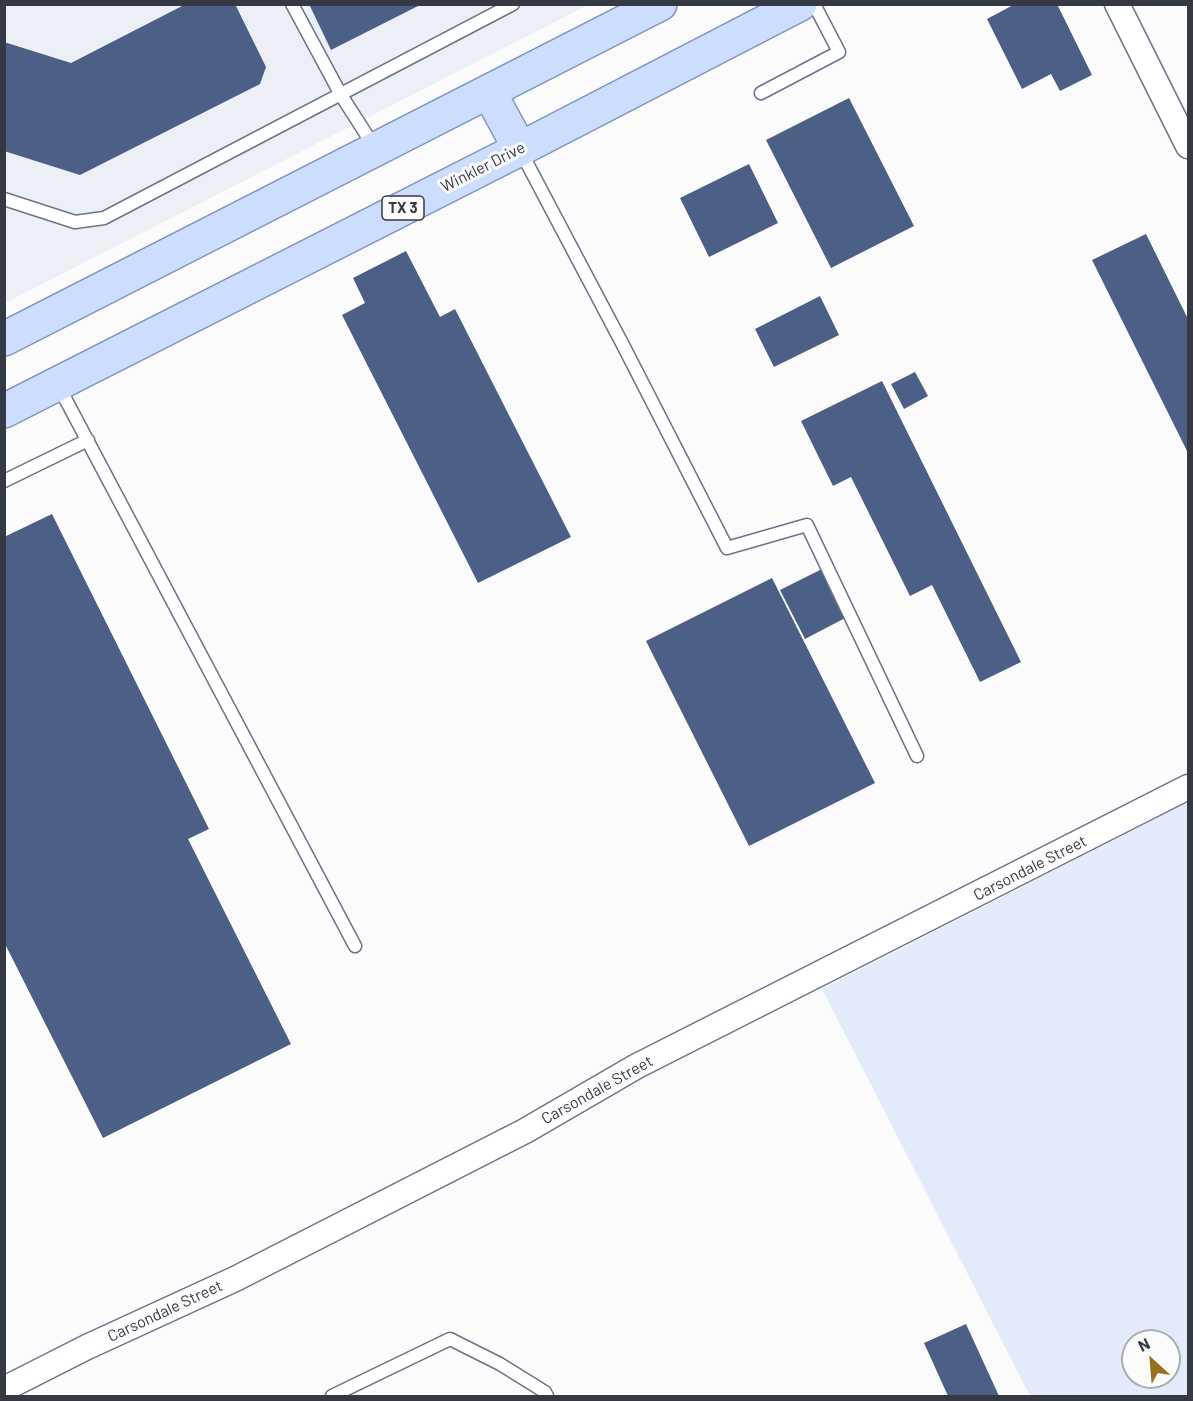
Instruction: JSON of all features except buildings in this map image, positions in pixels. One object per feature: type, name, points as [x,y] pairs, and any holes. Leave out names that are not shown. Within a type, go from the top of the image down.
[{"type":"main road","points":[[4,339],[660,4]]},
{"type":"main road","name":"Winkler Drive","points":[[4,411],[799,6]]},
{"type":"main road","points":[[489,92],[520,149]]},
{"type":"street","points":[[1117,4],[1188,146]]},
{"type":"street","name":"Carsondale Street","points":[[4,1389],[87,1347],[235,1280],[525,1131],[638,1066],[1188,787]]},
{"type":"lane","points":[[292,4],[341,95],[375,149]]},
{"type":"lane","points":[[4,199],[75,222],[104,218],[513,4]]},
{"type":"lane","points":[[761,93],[839,52],[799,6]]},
{"type":"lane","points":[[520,149],[727,548],[807,525],[916,756]]},
{"type":"lane","points":[[58,384],[355,946]]},
{"type":"lane","points":[[4,481],[88,440]]},
{"type":"lane","points":[[332,1396],[450,1339],[500,1364],[545,1392],[547,1396]]},
{"type":"shaded area","points":[[5,5],[588,5],[5,303]]},
{"type":"shaded area","points":[[1188,802],[1188,1396],[1030,1396],[822,989]]}]
